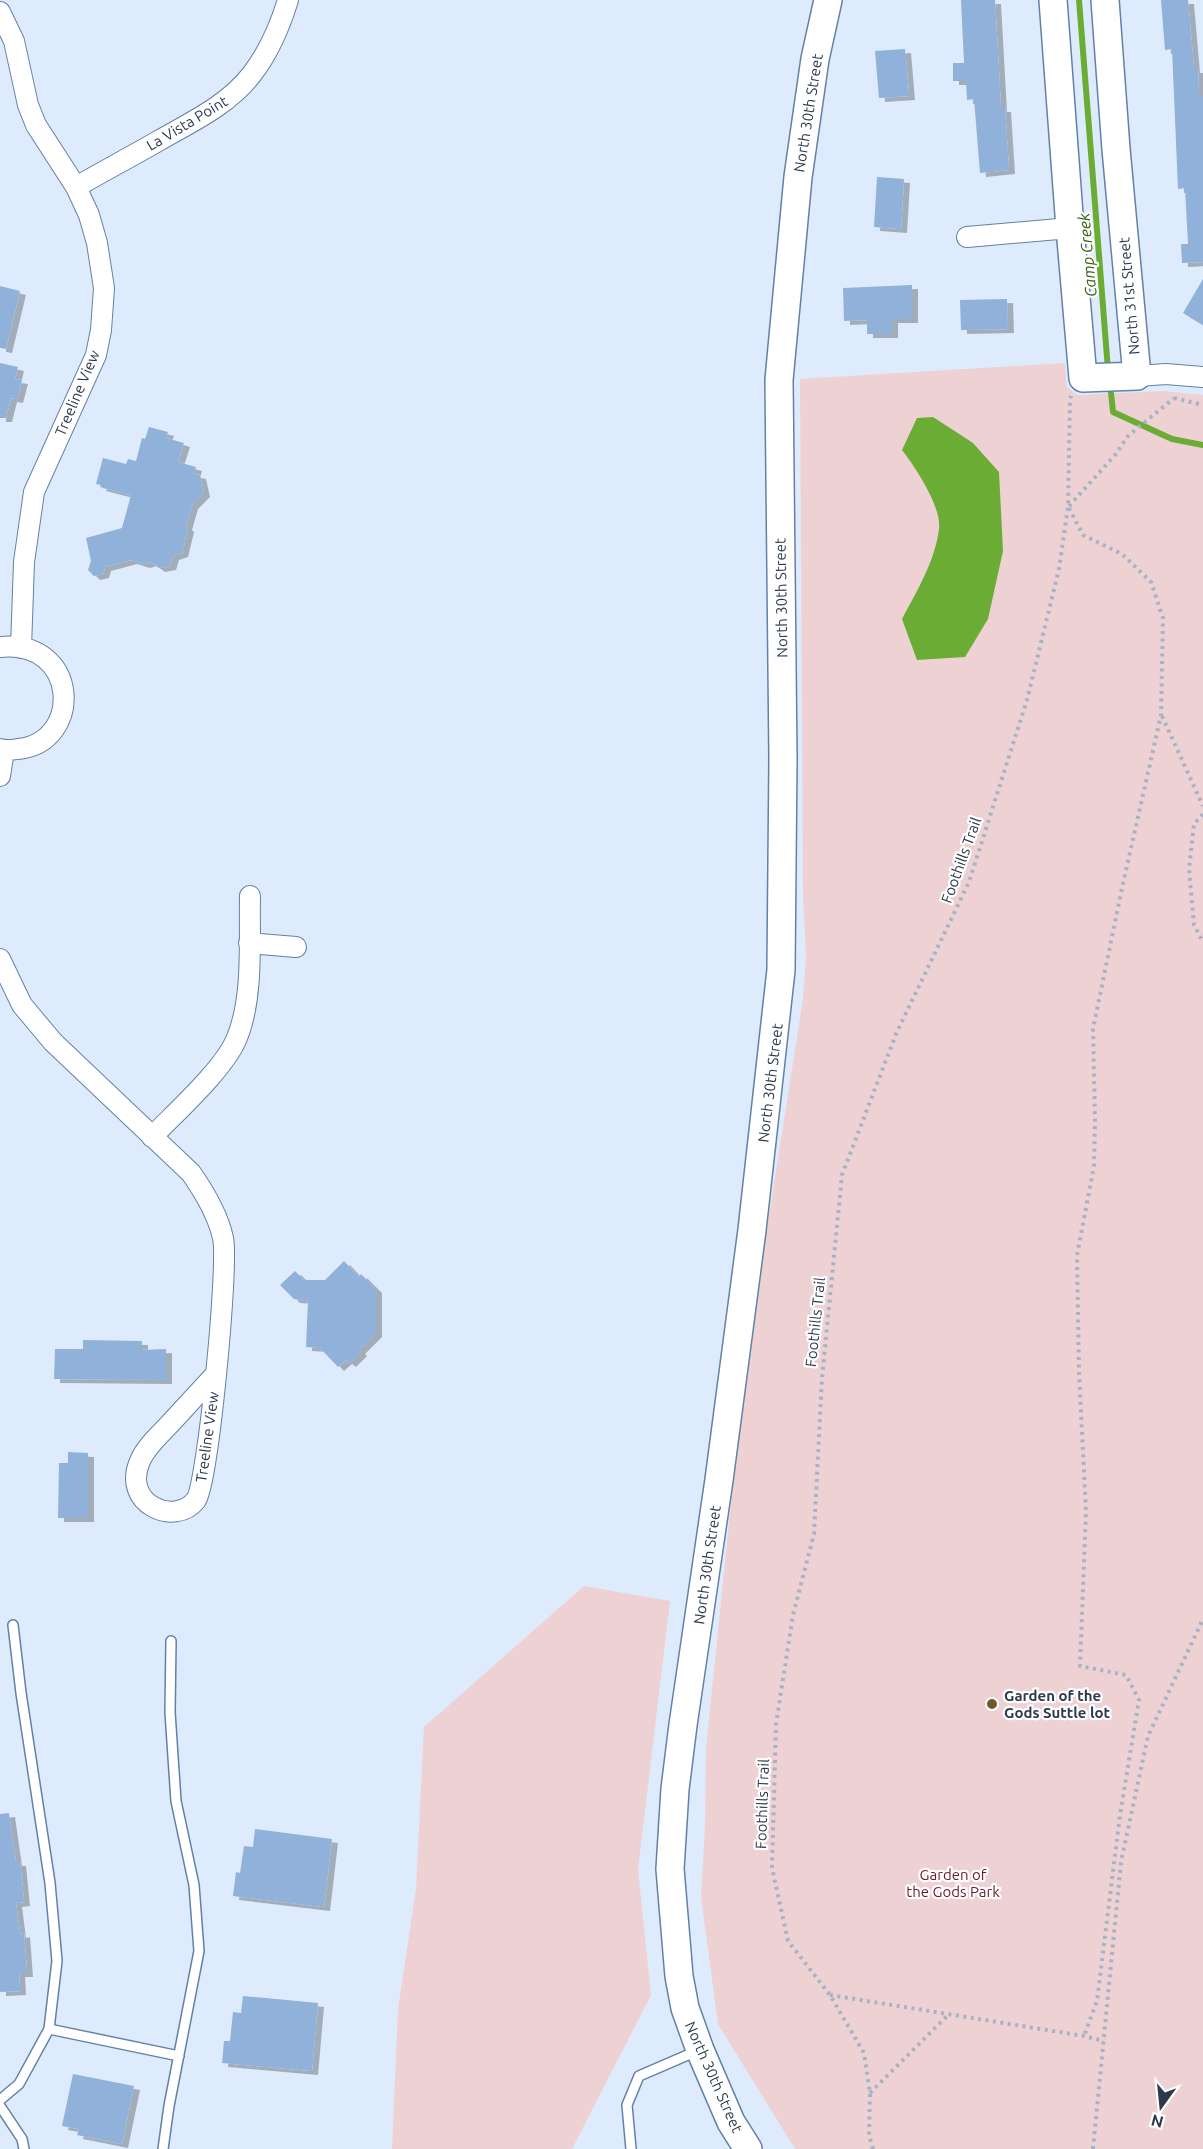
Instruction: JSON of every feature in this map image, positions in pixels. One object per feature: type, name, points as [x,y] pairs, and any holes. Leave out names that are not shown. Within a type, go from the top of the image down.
[{"type":"main road","name":"North 30th Street","points":[[747,2149],[731,2122],[700,2050],[685,2008],[679,1976],[670,1869],[683,1725],[719,1480],[752,1230],[782,970],[783,759],[779,380],[801,154],[813,69],[828,0]]},
{"type":"main road","points":[[1053,0],[1083,378]]},
{"type":"main road","name":"North 31st Street","points":[[1083,378],[1137,375],[1105,0]]},
{"type":"street","name":"La Vista Point","points":[[76,187],[209,113],[230,98],[252,74],[267,51],[282,22],[288,0]]},
{"type":"street","name":"Treeline View","points":[[0,12],[14,41],[28,105],[36,125],[76,187],[89,215],[97,243],[104,288],[96,356],[34,492],[24,562],[21,648]]},
{"type":"street","points":[[967,237],[1070,228]]},
{"type":"street","points":[[1137,375],[1166,374],[1203,377]]},
{"type":"street","points":[[0,647],[14,646],[35,651],[47,659],[61,678],[64,694],[63,710],[57,724],[42,741],[26,748],[2,749],[0,776]]},
{"type":"street","points":[[152,1137],[213,1073],[236,1042],[247,1006],[250,896]]},
{"type":"street","points":[[249,944],[296,947]]},
{"type":"street","name":"Treeline View","points":[[0,959],[22,1005],[53,1042],[191,1173],[206,1195],[223,1238],[224,1293],[215,1375],[203,1477],[196,1500],[185,1509],[170,1511],[156,1509],[146,1504],[139,1496],[137,1473],[140,1461],[150,1446],[215,1375]]},
{"type":"lane","points":[[0,2100],[19,2084],[49,2029],[57,1961],[50,1884],[13,1625]]},
{"type":"lane","points":[[163,2149],[169,2106],[200,1951],[194,1885],[176,1801],[170,1712],[171,1641]]},
{"type":"lane","points":[[49,2029],[179,2056]]},
{"type":"lane","points":[[631,2149],[627,2105],[639,2076],[700,2050]]},
{"type":"lane","points":[[0,2106],[22,2139],[24,2149]]},
{"type":"path","name":"Foothills Trail","points":[[873,2149],[869,2135],[870,2093],[864,2053],[830,1995],[788,1941],[772,1868],[776,1724],[793,1616],[814,1534],[822,1378],[843,1175],[896,1034],[969,882],[1027,700],[1059,569],[1068,507],[1070,400],[1083,378]]},
{"type":"path","points":[[1068,507],[1128,436],[1174,398],[1203,405]]},
{"type":"path","name":"Foothills Trail","points":[[1068,507],[1083,535],[1122,554],[1150,582],[1163,618],[1161,715],[1093,1029],[1094,1166],[1077,1255],[1079,1372],[1086,1511],[1080,1666],[1126,1675],[1139,1700],[1119,1821],[1097,2001],[1084,2036]]},
{"type":"path","points":[[1161,715],[1203,806]]},
{"type":"path","points":[[1203,814],[1194,824],[1189,869],[1194,925],[1203,942]]},
{"type":"path","points":[[1093,2149],[1121,1862],[1148,1736],[1203,1618]]},
{"type":"path","points":[[830,1995],[1104,2041]]},
{"type":"path","points":[[870,2093],[949,2014]]},
{"type":"green space","name":"Garden of the Gods Park","points":[[1065,363],[1067,387],[1077,395],[1164,391],[1203,395],[1203,2149],[795,2149],[718,2024],[701,1897],[706,1749],[744,1375],[803,999],[806,958],[803,894],[800,379]]},
{"type":"green space","points":[[584,1586],[670,1601],[638,1870],[651,1995],[572,2149],[392,2149],[398,2009],[416,1889],[424,1727]]},
{"type":"shaded area","points":[[933,417],[973,443],[999,472],[1003,551],[988,619],[965,657],[917,660],[902,619],[934,553],[939,520],[932,499],[914,466],[902,450],[917,418]]},
{"type":"building","points":[[961,0],[995,0],[1001,108],[1005,108],[1009,170],[980,173],[974,99],[967,100],[966,81],[953,81],[953,63],[964,63]]},
{"type":"building","points":[[1161,0],[1188,0],[1194,69],[1198,69],[1199,96],[1203,96],[1203,262],[1182,263],[1181,244],[1188,244],[1185,188],[1178,189],[1172,49],[1165,50]]},
{"type":"building","points":[[905,49],[909,96],[879,98],[875,51]]},
{"type":"building","points":[[877,177],[904,179],[901,229],[874,227]]},
{"type":"building","points":[[1203,279],[1203,325],[1183,313]]},
{"type":"building","points":[[912,285],[912,319],[892,319],[892,334],[867,334],[867,320],[844,321],[843,288]]},
{"type":"building","points":[[0,286],[20,291],[6,349],[0,348]]},
{"type":"building","points":[[1007,299],[1008,329],[961,330],[960,300]]},
{"type":"building","points":[[0,363],[18,367],[15,379],[22,380],[17,399],[11,398],[6,418],[0,418]]},
{"type":"building","points":[[149,427],[168,432],[166,438],[184,443],[178,462],[196,467],[194,474],[200,475],[204,493],[192,505],[182,553],[173,556],[170,566],[159,568],[151,562],[144,564],[131,560],[105,567],[103,574],[94,576],[88,570],[91,561],[86,538],[122,528],[131,495],[96,484],[103,458],[126,464],[128,459],[136,461],[142,438],[145,439]]},
{"type":"building","points":[[344,1261],[359,1277],[361,1274],[376,1289],[376,1333],[350,1363],[346,1360],[338,1367],[320,1348],[306,1347],[308,1300],[294,1299],[280,1285],[295,1271],[304,1280],[325,1280]]},
{"type":"building","points":[[83,1340],[142,1341],[142,1350],[166,1349],[166,1380],[54,1379],[55,1349],[83,1349]]},
{"type":"building","points":[[68,1452],[88,1453],[88,1518],[58,1518],[59,1463],[68,1463]]},
{"type":"building","points":[[9,1813],[16,1862],[20,1862],[24,1902],[16,1903],[20,1934],[24,1933],[27,1973],[19,1973],[20,1991],[0,1992],[0,1814]]},
{"type":"building","points":[[255,1829],[332,1839],[324,1907],[233,1896],[236,1872],[240,1873],[244,1846],[253,1847]]},
{"type":"building","points":[[243,1996],[318,2003],[312,2071],[222,2063],[224,2041],[230,2041],[233,2012],[241,2013]]},
{"type":"building","points":[[73,2074],[134,2086],[122,2144],[77,2135],[79,2129],[62,2126]]},
{"type":"waterway","name":"Camp Creek","points":[[1079,0],[1108,370]]},
{"type":"waterway","name":"Camp Creek","points":[[1110,383],[1113,412],[1172,439],[1203,445]]},
{"type":"place","name":"Garden of the Gods Suttle lot","points":[[992,1704]]}]
